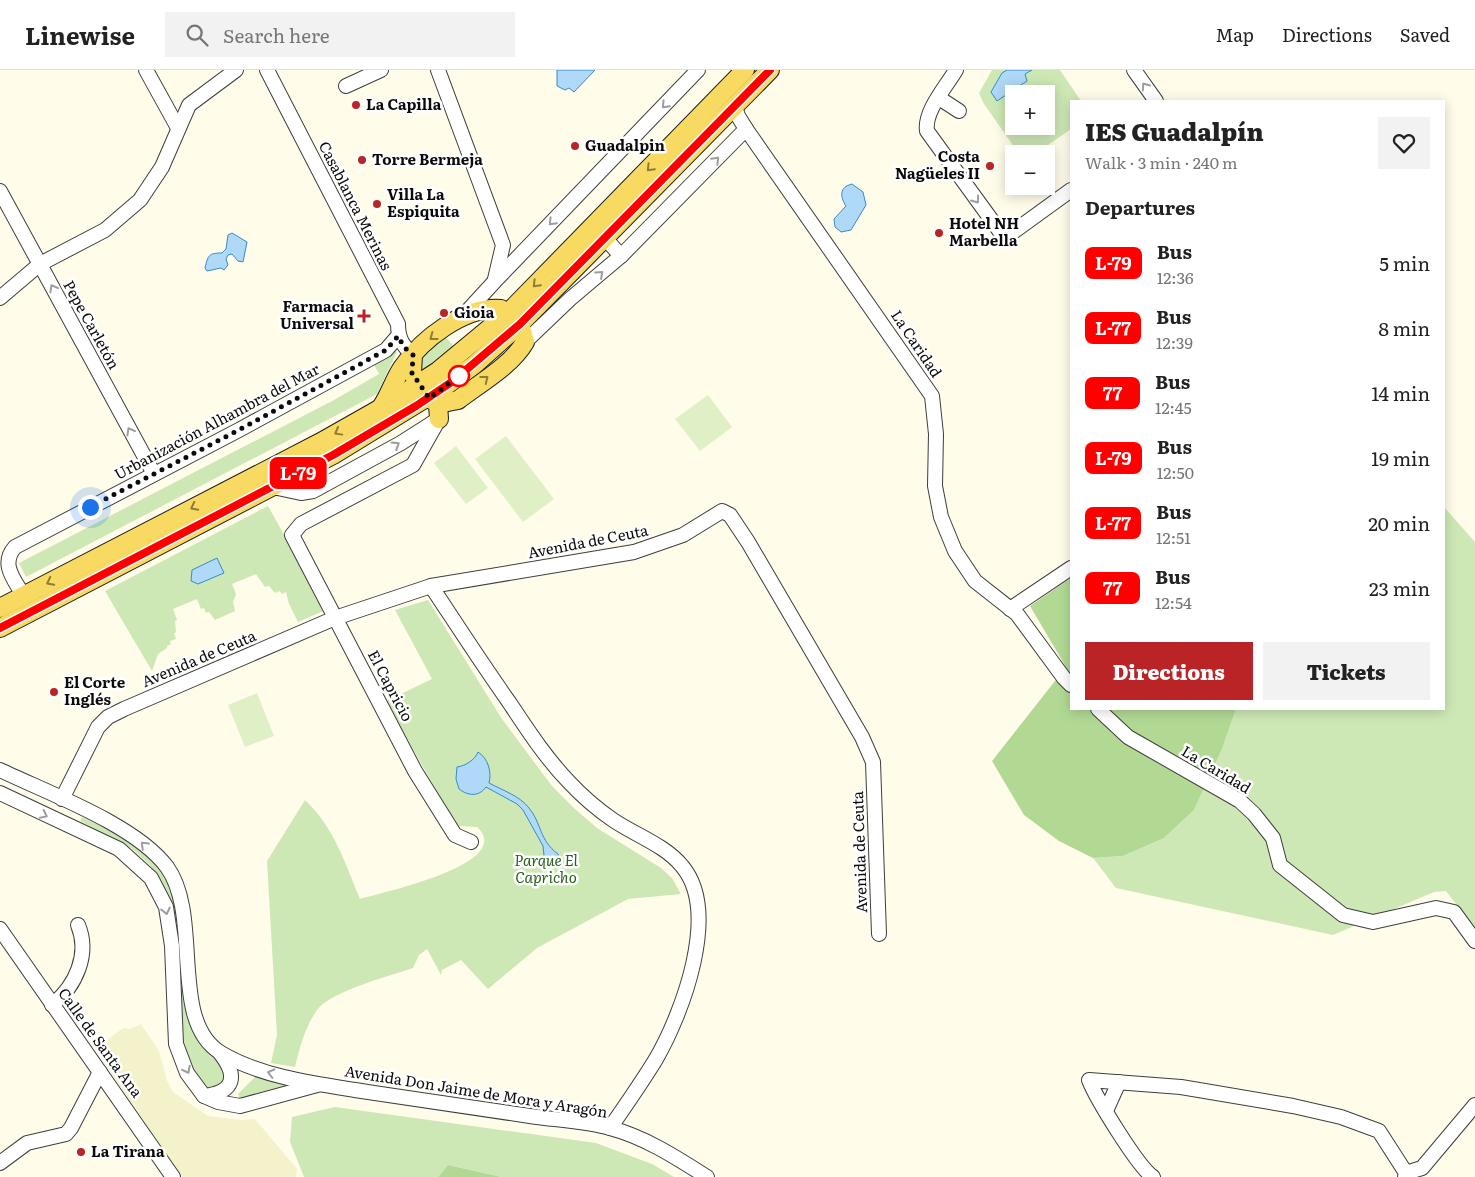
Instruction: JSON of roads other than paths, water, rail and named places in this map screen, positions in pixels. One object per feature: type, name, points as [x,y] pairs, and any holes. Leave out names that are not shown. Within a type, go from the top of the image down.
[{"type":"main road","points":[[0,628],[273,487],[431,401],[474,365],[514,319],[745,70]]},
{"type":"main road","points":[[514,319],[564,280],[770,70]]},
{"type":"main road","points":[[0,608],[321,442],[381,408],[431,401],[458,400],[515,356],[525,342],[514,319],[501,309],[493,308],[462,318],[430,339],[413,355],[399,373],[381,408]]},
{"type":"main road","points":[[413,355],[412,373],[431,401]]},
{"type":"street","points":[[146,70],[178,128]]},
{"type":"street","points":[[0,298],[40,264],[105,230],[140,200],[162,167],[188,105],[236,70]]},
{"type":"street","name":"Casablanca Merinas","points":[[267,70],[398,324],[398,336],[404,347],[413,355]]},
{"type":"street","points":[[346,86],[381,70]]},
{"type":"street","points":[[438,70],[503,245],[495,280]]},
{"type":"street","points":[[462,318],[495,280],[698,70]]},
{"type":"street","points":[[956,70],[930,114],[926,124],[927,131],[1001,233],[1007,235],[1013,232],[1070,191]]},
{"type":"street","points":[[1134,70],[1155,100]]},
{"type":"street","points":[[939,98],[959,111]]},
{"type":"street","name":"La Caridad","points":[[735,107],[746,129],[932,396],[936,434],[935,486],[941,517],[955,551],[975,581],[1010,609],[1070,684]]},
{"type":"street","points":[[525,342],[570,299],[621,256],[746,129]]},
{"type":"street","name":"Pepe Carletón","points":[[0,192],[154,474]]},
{"type":"street","points":[[605,238],[621,256]]},
{"type":"street","points":[[503,245],[515,248],[531,243]]},
{"type":"street","points":[[564,280],[570,299]]},
{"type":"street","name":"Urbanización Alhambra del Mar","points":[[24,595],[8,566],[7,559],[15,546],[386,350],[398,336]]},
{"type":"street","points":[[273,487],[301,493],[313,490],[401,443],[431,401]]},
{"type":"street","name":"El Capricio","points":[[431,401],[413,465],[301,524],[292,535],[415,771],[455,835],[470,842]]},
{"type":"street","name":"Avenida de Ceuta","points":[[62,799],[98,727],[108,717],[335,618],[431,586],[634,552],[683,535],[719,512],[728,513],[748,542],[862,737],[873,762],[879,934]]},
{"type":"street","points":[[1010,609],[1070,569]]},
{"type":"street","points":[[431,586],[518,716],[567,780],[613,820],[669,854],[690,877],[695,893],[698,926],[692,972],[687,988],[657,1058],[610,1128]]},
{"type":"street","name":"La Caridad","points":[[1099,710],[1128,737],[1240,801],[1254,814],[1272,838],[1280,865],[1343,915],[1373,922],[1436,908],[1454,912],[1475,941]]},
{"type":"street","name":"Avenida Don Jaime de Mora y Aragón","points":[[0,770],[133,834],[166,866],[176,884],[186,923],[190,999],[203,1033],[218,1051],[255,1069],[318,1084],[610,1128],[663,1150],[707,1177]]},
{"type":"street","points":[[0,793],[119,849],[151,878],[166,907],[172,946],[176,1044],[187,1073],[204,1096],[222,1091],[229,1085],[232,1078],[231,1069],[218,1051]]},
{"type":"street","points":[[52,1005],[65,994],[76,976],[84,938],[78,924]]},
{"type":"street","name":"Calle de Santa Ana","points":[[0,929],[173,1177]]},
{"type":"street","points":[[0,1163],[26,1143],[66,1134],[100,1072]]},
{"type":"street","points":[[1153,1177],[1148,1174],[1106,1111],[1089,1080],[1181,1087],[1293,1106],[1341,1117],[1379,1131],[1406,1175],[1422,1168],[1475,1105]]},
{"type":"street","points":[[1106,1111],[1119,1082]]},
{"type":"street","name":"Avenida Don Jaime de Mora y Aragón","points":[[204,1096],[218,1102],[240,1106],[318,1084]]},
{"type":"water","points":[[557,70],[595,70],[574,92],[569,88],[565,90],[557,86]]},
{"type":"water","points":[[1007,70],[1032,70],[1025,74],[1027,81],[1021,85],[1005,85],[1005,96],[997,101],[991,92],[1002,73]]},
{"type":"water","points":[[852,184],[863,192],[866,205],[851,230],[841,232],[835,227],[834,219],[846,206],[842,196],[843,190]]},
{"type":"water","points":[[232,233],[247,242],[243,262],[238,261],[232,254],[228,255],[226,259],[228,265],[224,270],[221,268],[207,271],[205,268],[208,258],[212,254],[222,253],[226,249],[228,235]]},
{"type":"water","points":[[217,558],[224,573],[198,584],[191,581],[192,570]]},
{"type":"water","points":[[478,752],[488,766],[490,774],[489,783],[516,797],[525,804],[533,814],[547,843],[558,854],[560,860],[548,866],[545,865],[543,846],[523,810],[517,804],[486,787],[477,794],[466,793],[459,789],[456,779],[457,767],[475,758]]},
{"type":"place","name":"La Capilla","points":[[356,105]]},
{"type":"place","name":"Guadalpin","points":[[575,146]]},
{"type":"place","name":"Torre Bermeja","points":[[362,160]]},
{"type":"place","name":"Costa Nagüeles II","points":[[990,166]]},
{"type":"place","name":"Villa La Espiquita","points":[[377,204]]},
{"type":"place","name":"Hotel NH Marbella","points":[[939,233]]},
{"type":"place","name":"Gioia","points":[[444,313]]},
{"type":"place","name":"Farmacia Universal","points":[[364,316]]},
{"type":"place","name":"El Corte Inglés","points":[[54,692]]},
{"type":"place","name":"La Tirana","points":[[81,1152]]},
{"type":"park label","name":"Parque El Capricho","points":[[546,870]]}]
